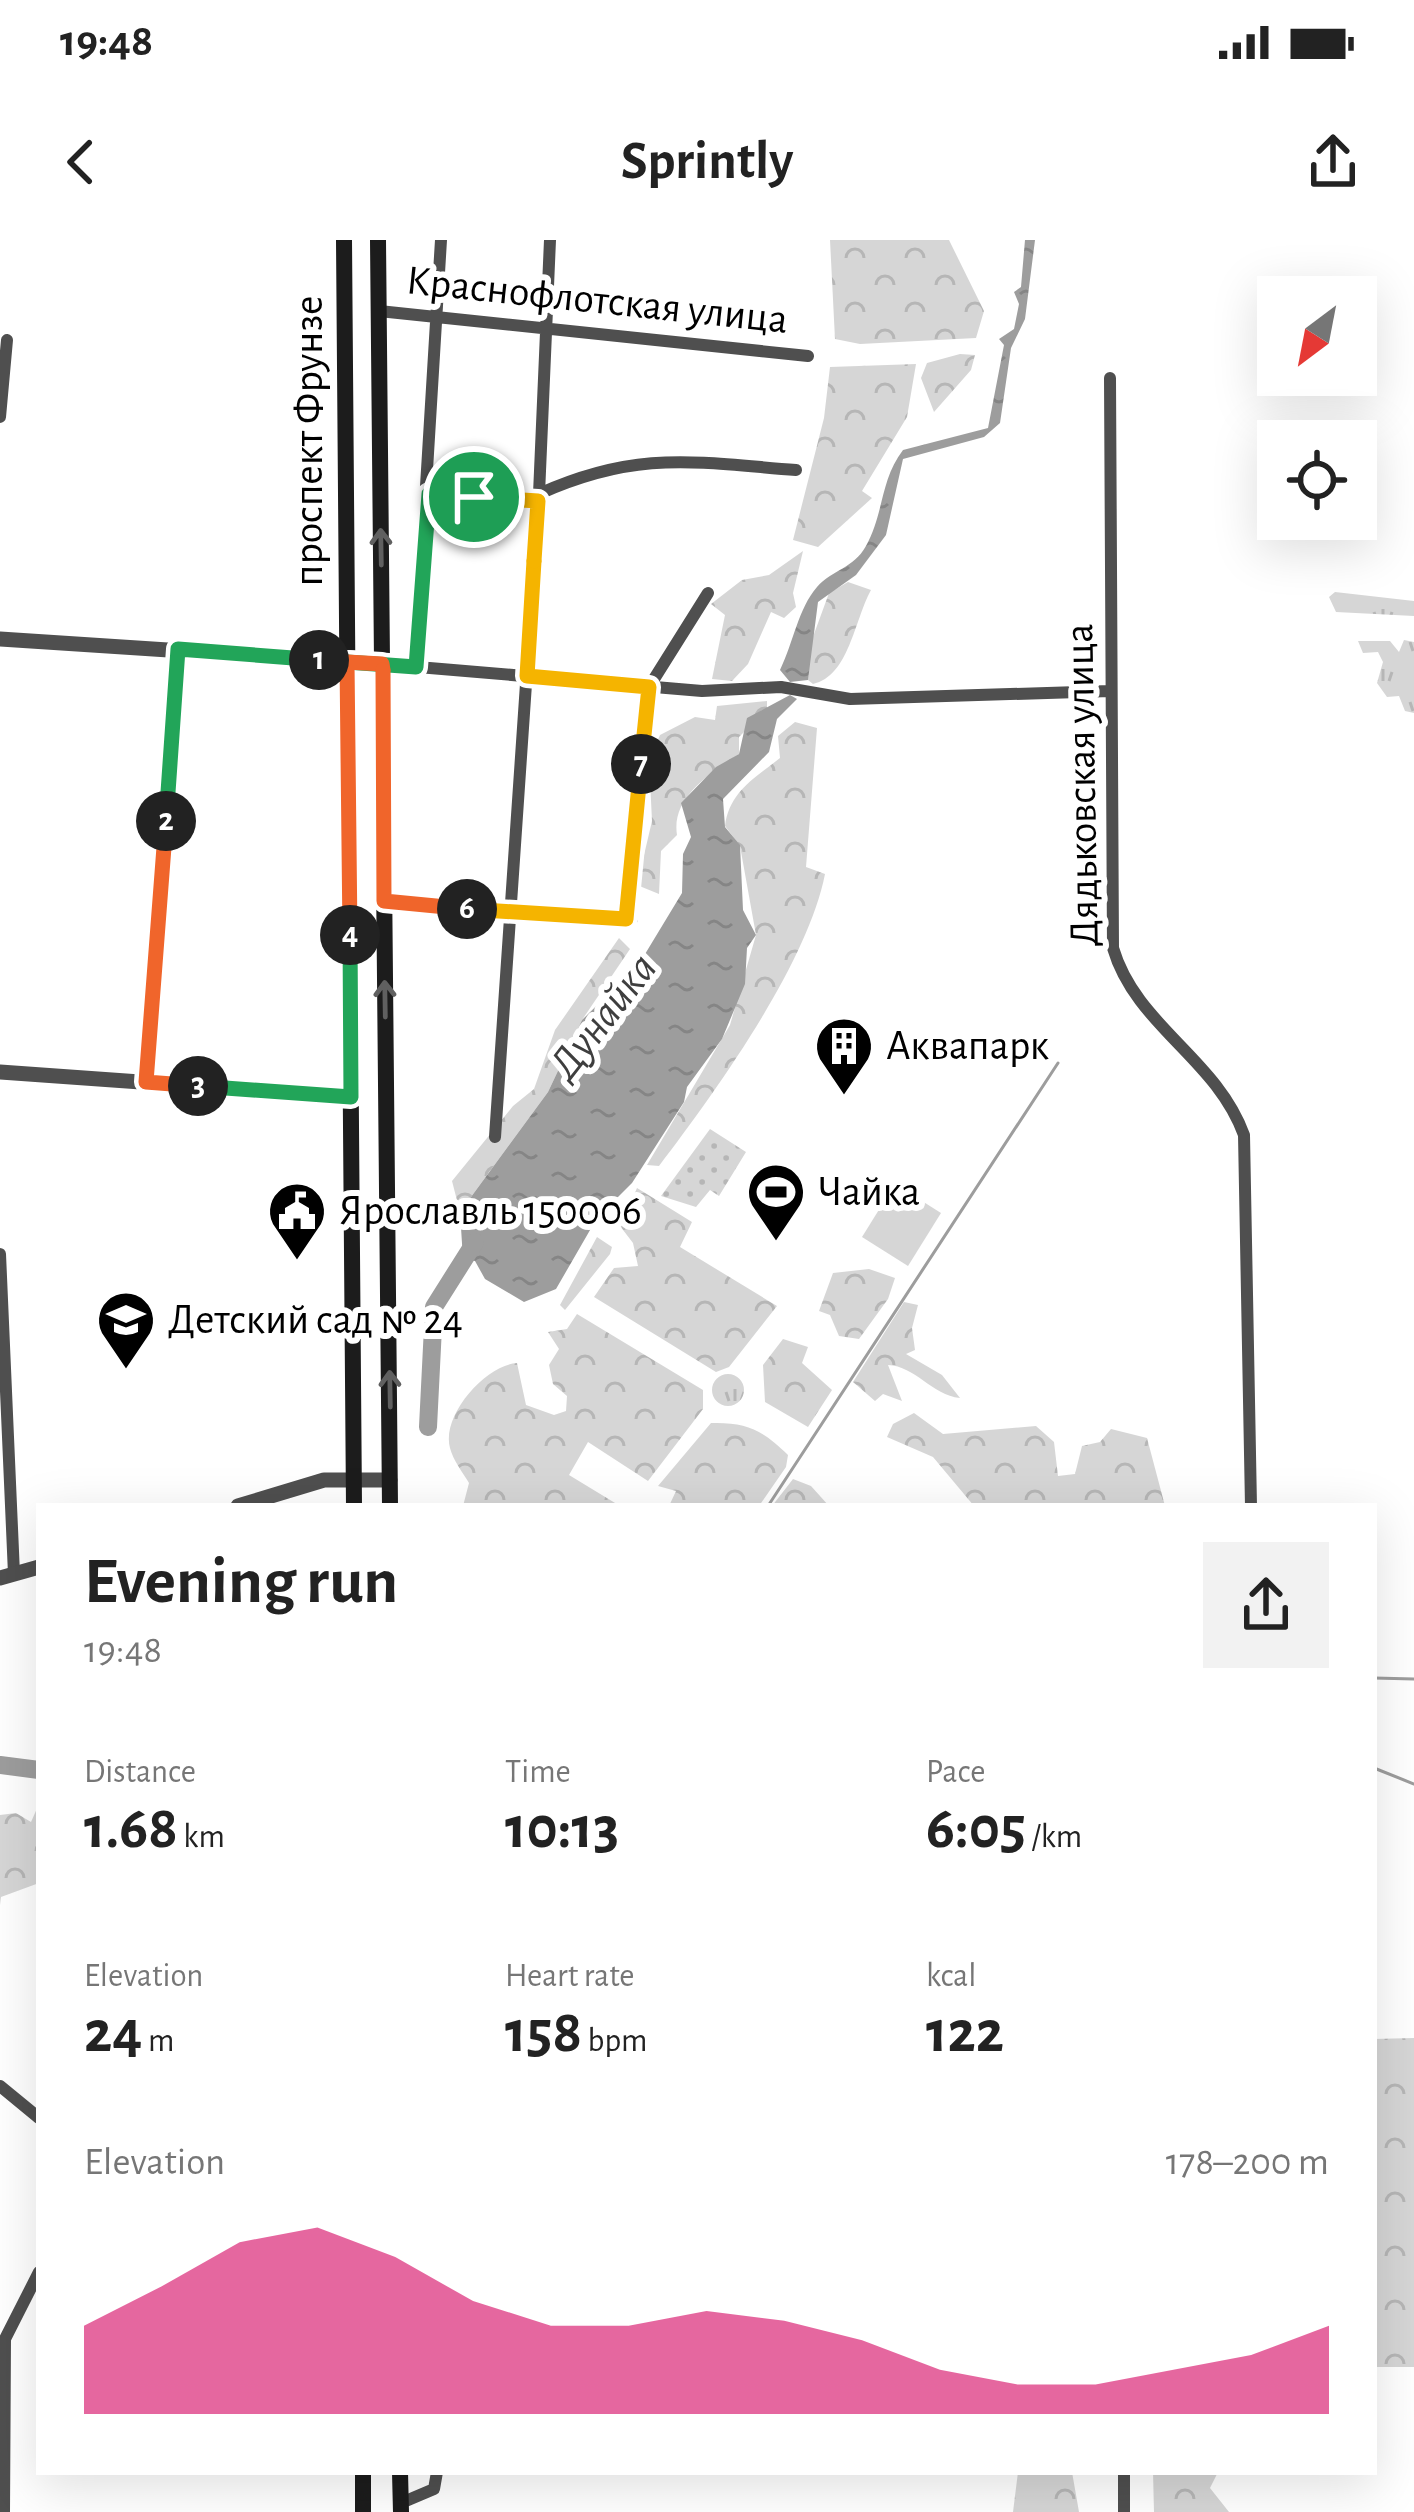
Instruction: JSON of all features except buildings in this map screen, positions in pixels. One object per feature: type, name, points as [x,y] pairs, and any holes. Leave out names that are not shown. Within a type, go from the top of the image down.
[{"type":"main road","name":"проспект Фрунзе","points":[[344,240],[354,1503]]},
{"type":"main road","name":"проспект Фрунзе","points":[[378,240],[390,1503]]},
{"type":"main road","points":[[363,2475],[364,2512]]},
{"type":"main road","points":[[400,2475],[401,2508]]},
{"type":"street","points":[[416,667],[441,240]]},
{"type":"street","points":[[495,1137],[539,497],[542,324],[550,240]]},
{"type":"street","name":"Краснофлотская улица","points":[[379,311],[542,324],[808,356]]},
{"type":"street","points":[[0,417],[7,340]]},
{"type":"street","name":"Дядьковская улица","points":[[1110,378],[1110,911],[1120,971],[1136,1001],[1218,1082],[1244,1135],[1251,1503]]},
{"type":"street","points":[[429,494],[539,497],[595,469],[651,459],[796,470]]},
{"type":"street","points":[[384,901],[509,914],[630,919],[649,687],[709,592]]},
{"type":"street","points":[[0,639],[649,687],[781,687],[850,699],[1110,691]]},
{"type":"street","points":[[146,1082],[178,649]]},
{"type":"street","points":[[0,1072],[351,1097]]},
{"type":"street","points":[[0,1254],[7,1576],[36,1568]]},
{"type":"street","points":[[248,1503],[324,1480],[390,1480]]},
{"type":"street","points":[[0,2086],[36,2116]]},
{"type":"street","points":[[4,2512],[4,2339],[36,2278]]},
{"type":"street","points":[[401,2508],[434,2489],[436,2475]]},
{"type":"street","points":[[1124,2475],[1124,2512]]},
{"type":"green space","points":[[830,240],[949,240],[984,311],[976,338],[860,344],[835,339]]},
{"type":"green space","points":[[975,355],[971,370],[934,412],[921,378],[927,363]]},
{"type":"green space","points":[[916,364],[907,417],[862,491],[872,498],[818,547],[793,540],[824,418],[830,367]]},
{"type":"green space","points":[[803,551],[793,593],[796,607],[784,618],[771,612],[748,664],[732,681],[712,679],[725,615],[711,604],[742,580],[769,575]]},
{"type":"green space","points":[[848,582],[871,590],[843,659],[825,679],[813,684],[808,680],[810,645],[829,593]]},
{"type":"green space","points":[[1335,592],[1414,601],[1414,616],[1336,612],[1329,597]]},
{"type":"green space","points":[[1404,640],[1414,642],[1414,713],[1405,711],[1399,696],[1387,697],[1377,683],[1383,662],[1378,652],[1363,653],[1358,641],[1390,641],[1399,652]]},
{"type":"green space","points":[[767,701],[767,709],[739,737],[739,754],[695,787],[680,809],[677,835],[661,851],[659,894],[637,885],[652,821],[649,759],[660,735],[695,717],[715,720],[717,706]]},
{"type":"green space","points":[[795,722],[817,728],[806,867],[825,874],[815,910],[780,987],[732,1065],[659,1166],[647,1165],[730,1025],[756,935],[740,846],[725,826],[727,814],[745,787],[780,758],[778,736]]},
{"type":"green space","points":[[619,938],[630,949],[582,1020],[548,1092],[460,1212],[452,1181],[513,1106],[534,1089],[555,1030]]},
{"type":"green space","points":[[710,1129],[746,1152],[719,1196],[710,1190],[696,1207],[661,1196]]},
{"type":"green space","points":[[895,1184],[941,1213],[908,1266],[862,1237]]},
{"type":"green space","points":[[637,1188],[692,1222],[680,1247],[777,1306],[729,1367],[716,1372],[594,1297],[614,1268],[638,1266],[633,1243],[620,1226]]},
{"type":"green space","points":[[597,1237],[612,1247],[610,1254],[565,1310],[560,1305]]},
{"type":"green space","points":[[869,1269],[895,1278],[888,1299],[859,1339],[839,1336],[830,1315],[819,1311],[833,1273]]},
{"type":"green space","points":[[904,1302],[918,1305],[912,1328],[915,1350],[906,1354],[942,1375],[960,1398],[888,1365],[902,1401],[883,1394],[875,1401],[853,1382]]},
{"type":"green space","points":[[577,1314],[703,1390],[703,1409],[648,1481],[588,1442],[569,1475],[615,1503],[464,1503],[469,1483],[451,1453],[449,1435],[459,1407],[492,1372],[517,1363],[526,1405],[554,1415],[566,1411],[567,1396],[553,1384],[549,1365],[559,1349],[548,1332],[567,1329]]},
{"type":"green space","points":[[783,1339],[808,1347],[802,1363],[832,1390],[808,1427],[765,1402],[763,1365]]},
{"type":"green space","points":[[728,1374],[739,1379],[744,1390],[739,1401],[728,1406],[717,1401],[712,1390],[717,1379]]},
{"type":"green space","points":[[914,1413],[943,1434],[1036,1426],[1054,1442],[1058,1476],[1075,1474],[1082,1446],[1100,1442],[1111,1429],[1147,1438],[1164,1503],[971,1503],[933,1457],[887,1437],[893,1424]]},
{"type":"green space","points":[[711,1423],[753,1429],[788,1455],[786,1467],[761,1503],[670,1503],[676,1491],[658,1486]]},
{"type":"green space","points":[[793,1479],[811,1486],[826,1503],[774,1503]]},
{"type":"green space","points":[[36,1811],[36,1884],[1,1897],[0,1905],[0,1815],[16,1813],[31,1822]]},
{"type":"green space","points":[[1414,2038],[1414,2367],[1377,2367],[1377,2039]]},
{"type":"green space","points":[[1018,2475],[1073,2475],[1079,2512],[1013,2512]]},
{"type":"green space","points":[[1153,2475],[1216,2475],[1210,2488],[1229,2512],[1154,2512]]},
{"type":"water","points":[[1025,240],[1035,240],[1025,319],[1011,348],[1000,423],[984,437],[903,459],[886,535],[856,575],[818,602],[808,680],[790,682],[780,670],[805,605],[817,587],[855,560],[866,546],[890,473],[903,450],[988,428],[1004,345],[999,339],[1014,329],[1019,304],[1014,292],[1021,287]]},
{"type":"water","points":[[790,695],[797,699],[777,719],[769,752],[723,799],[725,827],[740,845],[743,910],[756,935],[747,948],[745,984],[722,1039],[687,1087],[684,1102],[632,1183],[597,1218],[556,1289],[524,1302],[485,1279],[475,1261],[463,1259],[460,1212],[548,1092],[582,1020],[639,964],[682,893],[683,854],[691,837],[681,803],[716,767],[739,754],[747,718]]},
{"type":"waterway","points":[[770,1503],[1058,1063]]},
{"type":"waterway","name":"Дунайка","points":[[428,1427],[434,1307],[475,1242]]},
{"type":"waterway","points":[[1377,1678],[1414,1679]]},
{"type":"waterway","name":"Дунайка","points":[[0,1765],[36,1770]]},
{"type":"waterway","points":[[1377,1769],[1414,1784]]},
{"type":"place","name":"Аквапарк","points":[[844,1097]]},
{"type":"place","name":"Чайка","points":[[776,1243]]},
{"type":"place","name":"Ярославль 150006","points":[[297,1262]]},
{"type":"place","name":"Детский сад № 24","points":[[126,1371]]},
{"type":"route","points":[[474,497],[429,494],[416,667],[347,662],[228,654],[178,649],[146,1082],[351,1097],[347,662],[382,664],[384,901],[509,914],[626,919],[649,687],[527,676],[538,501],[474,497]]}]
